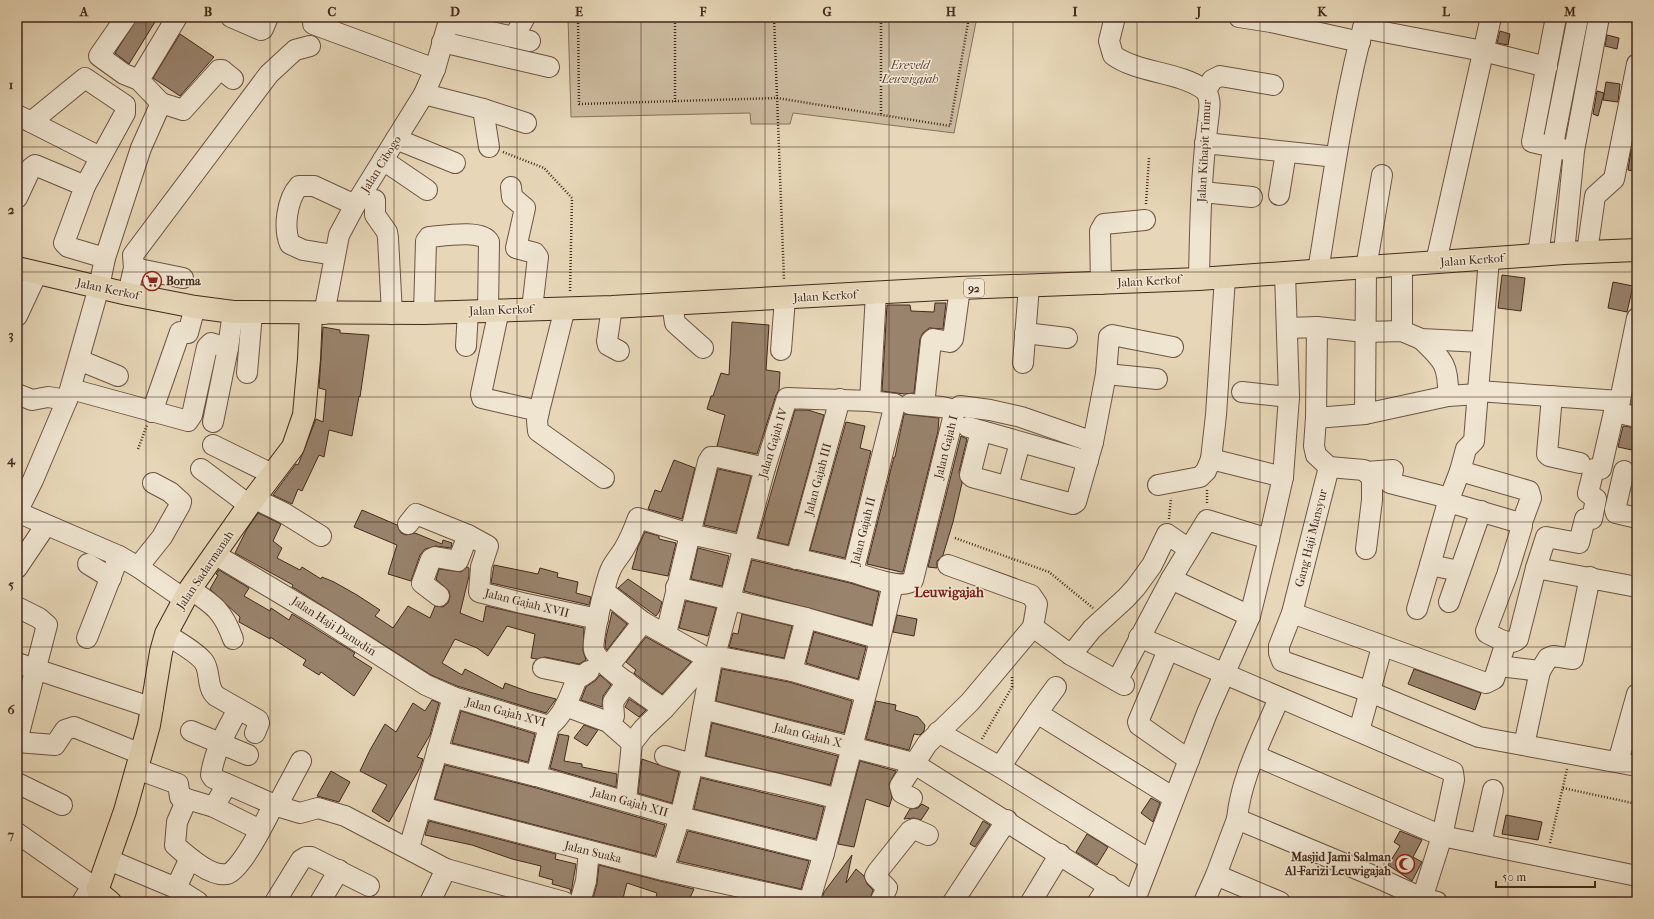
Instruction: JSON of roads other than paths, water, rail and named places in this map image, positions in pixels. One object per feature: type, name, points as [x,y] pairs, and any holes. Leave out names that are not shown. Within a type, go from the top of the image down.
[{"type":"main road","name":"Jalan Kerkof","points":[[27,270],[128,294],[195,307],[242,313],[392,314],[568,308],[960,288],[1101,284],[1199,279],[1564,253],[1637,250]]},
{"type":"main road","name":"Jalan Sadarmanah","points":[[96,895],[109,860],[139,762],[153,708],[160,652],[166,634],[187,594],[272,474],[293,447],[304,415],[309,359],[318,314]]},
{"type":"street","points":[[100,157],[24,118],[85,78],[126,17]]},
{"type":"street","points":[[139,80],[177,17]]},
{"type":"street","points":[[231,17],[261,30],[263,29],[268,17]]},
{"type":"street","points":[[449,19],[522,39],[525,17]]},
{"type":"street","name":"Jalan Kihapit Timur","points":[[1115,17],[1109,41],[1113,55],[1152,71],[1196,85],[1206,91],[1209,100],[1202,192],[1199,279]]},
{"type":"street","points":[[1239,17],[1271,22],[1363,29],[1483,51],[1547,67]]},
{"type":"street","points":[[1436,262],[1491,17]]},
{"type":"street","points":[[1556,17],[1532,142],[1553,148],[1574,151]]},
{"type":"street","points":[[1538,255],[1553,148],[1578,17]]},
{"type":"street","points":[[1564,253],[1574,151],[1599,17]]},
{"type":"street","name":"Jalan Cibogo","points":[[318,314],[339,235],[355,205],[424,94],[435,69],[449,19]]},
{"type":"street","points":[[313,24],[435,69]]},
{"type":"street","points":[[1318,271],[1336,157],[1363,29]]},
{"type":"street","points":[[442,42],[549,67]]},
{"type":"street","points":[[128,294],[134,268],[133,255],[268,74],[294,50],[310,46]]},
{"type":"street","points":[[99,56],[124,74],[139,80],[161,102],[183,110],[219,70],[222,70],[233,79]]},
{"type":"street","points":[[1587,252],[1595,196],[1614,179],[1634,92],[1637,64]]},
{"type":"street","points":[[1206,91],[1212,80],[1220,76],[1273,85]]},
{"type":"street","points":[[85,78],[125,105],[125,113],[85,186],[64,243],[68,247],[105,258]]},
{"type":"street","points":[[424,94],[483,109],[526,123]]},
{"type":"street","points":[[161,102],[141,148],[105,258],[99,287],[69,395],[33,480],[17,512],[119,556],[187,594],[212,603],[227,623],[233,639]]},
{"type":"street","points":[[483,109],[490,147]]},
{"type":"street","points":[[396,138],[455,163]]},
{"type":"street","points":[[1205,143],[1336,157]]},
{"type":"street","points":[[1280,195],[1286,152]]},
{"type":"street","points":[[383,160],[427,190]]},
{"type":"street","points":[[20,186],[31,168],[35,165],[85,186]]},
{"type":"street","points":[[1365,414],[1366,268],[1382,175]]},
{"type":"street","points":[[334,255],[303,250],[290,244],[287,224],[294,192],[299,186],[314,186],[355,205]]},
{"type":"street","points":[[511,187],[512,197],[525,208],[516,248],[534,253],[538,257],[532,309]]},
{"type":"street","points":[[1202,192],[1252,197]]},
{"type":"street","points":[[375,200],[375,215],[387,232],[388,238],[392,314]]},
{"type":"street","points":[[1101,284],[1100,231],[1102,226],[1104,224],[1145,220]]},
{"type":"street","points":[[424,313],[426,241],[429,237],[479,234],[488,239],[482,398],[539,411]]},
{"type":"street","points":[[1417,608],[1449,500],[1460,471],[1466,449],[1474,441],[1489,259]]},
{"type":"street","points":[[1402,265],[1402,332]]},
{"type":"street","points":[[134,268],[176,277],[164,301]]},
{"type":"street","points":[[17,316],[27,270]]},
{"type":"street","points":[[1135,899],[1224,672],[1250,616],[1269,539],[1283,477],[1289,397],[1288,328],[1285,273]]},
{"type":"street","points":[[1225,277],[1216,415],[1188,475],[1283,477]]},
{"type":"street","points":[[1023,363],[1029,286]]},
{"type":"street","points":[[924,405],[932,340],[950,342],[953,339],[960,288]]},
{"type":"street","points":[[876,293],[870,401],[924,405],[954,416],[981,431],[1088,462]]},
{"type":"street","points":[[781,350],[785,298]]},
{"type":"street","points":[[672,303],[675,323],[703,348]]},
{"type":"street","points":[[612,306],[607,341],[608,344],[619,351]]},
{"type":"street","points":[[152,412],[180,332],[188,333],[195,307]]},
{"type":"street","points":[[568,308],[539,411],[537,422],[538,431],[604,478]]},
{"type":"street","points":[[466,346],[485,311]]},
{"type":"street","points":[[214,422],[228,348],[242,313]]},
{"type":"street","points":[[242,313],[247,373]]},
{"type":"street","points":[[1317,327],[1316,418],[1314,446],[1316,455],[1329,467],[1366,472],[1393,470],[1390,483],[1481,511],[1546,534],[1546,537],[1579,543],[1586,519],[1592,520],[1596,498],[1588,493],[1594,469],[1601,469],[1633,350],[1637,318]]},
{"type":"street","points":[[1288,328],[1317,327],[1365,332],[1402,332],[1422,339],[1482,342]]},
{"type":"street","points":[[1025,334],[1067,338]]},
{"type":"street","points":[[981,431],[970,475],[974,479],[1008,486],[1073,504],[1076,502],[1093,442],[1106,374],[1107,342],[1112,335],[1173,347]]},
{"type":"street","points":[[1422,339],[1440,358],[1449,376],[1448,396]]},
{"type":"street","points":[[17,394],[32,400],[48,396],[69,395],[188,421],[192,415],[208,343],[228,348]]},
{"type":"street","points":[[79,360],[118,376]]},
{"type":"street","points":[[1106,374],[1157,379]]},
{"type":"street","points":[[1242,392],[1289,397]]},
{"type":"street","points":[[1316,418],[1365,414],[1448,396],[1478,392],[1552,396],[1617,406],[1637,417]]},
{"type":"street","points":[[1552,396],[1547,454],[1549,456],[1580,463]]},
{"type":"street","name":"Jalan Gajah IV","points":[[744,546],[765,468],[787,398],[870,401]]},
{"type":"street","name":"Jalan Gajah III","points":[[796,559],[840,399]]},
{"type":"street","name":"Jalan Gajah II","points":[[605,592],[610,571],[631,536],[638,518],[690,534],[853,572],[895,404]]},
{"type":"street","name":"Jalan Gajah I","points":[[893,584],[909,583],[913,580],[954,416],[962,405],[1021,417],[1093,442]]},
{"type":"street","points":[[1008,486],[1020,443]]},
{"type":"street","points":[[213,445],[272,474]]},
{"type":"street","points":[[666,634],[676,587],[708,462],[711,457],[718,457],[765,468]]},
{"type":"street","name":"Gang Haji Mansyur","points":[[1329,467],[1292,613],[1279,646],[1279,654],[1282,661],[1370,692]]},
{"type":"street","points":[[201,469],[252,502],[284,513],[321,536]]},
{"type":"street","points":[[1460,471],[1529,492],[1531,498],[1521,526],[1507,575],[1486,631],[1487,633],[1506,642],[1513,642],[1518,639],[1536,568],[1546,537]]},
{"type":"street","points":[[1624,471],[1615,510],[1616,513],[1637,518]]},
{"type":"street","points":[[1366,472],[1370,474],[1373,483],[1366,549]]},
{"type":"street","points":[[138,567],[162,537],[180,505],[180,502],[170,492],[153,483]]},
{"type":"street","points":[[1449,602],[1481,511]]},
{"type":"street","points":[[408,524],[413,516],[419,515],[487,544],[488,550],[481,567],[435,557],[431,559],[422,583],[439,596]]},
{"type":"street","points":[[1033,627],[1072,655],[1120,683],[1139,637],[1189,548],[1207,520],[1269,539]]},
{"type":"street","points":[[17,568],[46,525]]},
{"type":"street","points":[[1072,655],[1104,617],[1136,587],[1152,565],[1167,534],[1189,548]]},
{"type":"street","points":[[458,561],[468,536]]},
{"type":"street","points":[[663,870],[680,817],[693,764],[703,709],[710,657],[731,599],[744,546]]},
{"type":"street","name":"Jalan Haji Danudin","points":[[216,555],[320,616],[426,685],[453,697]]},
{"type":"street","points":[[87,638],[119,556]]},
{"type":"street","points":[[88,564],[110,578]]},
{"type":"street","points":[[912,798],[902,793],[900,789],[913,763],[938,732],[970,702],[1033,627],[1037,604],[1031,595],[948,565]]},
{"type":"street","points":[[1430,565],[1459,571]]},
{"type":"street","name":"Jalan Gajah XVII","points":[[481,567],[478,589],[482,593],[598,619]]},
{"type":"street","points":[[1536,568],[1637,587]]},
{"type":"street","points":[[808,902],[824,853],[893,584],[853,572]]},
{"type":"street","points":[[1524,745],[1540,671],[1543,669],[1548,658],[1553,656],[1573,659],[1590,577]]},
{"type":"street","points":[[1171,579],[1250,616]]},
{"type":"street","points":[[676,587],[806,618],[880,639]]},
{"type":"street","points":[[664,709],[604,663],[593,647],[605,592],[643,622],[710,657],[792,671],[866,693]]},
{"type":"street","points":[[17,607],[39,618],[47,625],[17,742],[55,745],[65,730],[74,727],[178,784],[180,786],[179,794],[214,807],[260,830]]},
{"type":"street","points":[[1292,613],[1382,647],[1486,683],[1494,680],[1506,642]]},
{"type":"street","points":[[792,671],[806,618]]},
{"type":"street","points":[[543,668],[578,676],[585,675],[604,663],[643,622]]},
{"type":"street","points":[[166,634],[204,661],[212,692],[258,720],[259,723],[255,733]]},
{"type":"street","points":[[1139,637],[1224,672],[1279,698],[1453,772],[1454,780],[1427,901],[1376,877],[1237,819]]},
{"type":"street","points":[[1359,731],[1382,647]]},
{"type":"street","points":[[1168,650],[1138,722],[1139,725],[1189,760]]},
{"type":"street","points":[[626,801],[632,743],[710,657]]},
{"type":"street","points":[[17,663],[153,708]]},
{"type":"street","points":[[1499,666],[1540,671]]},
{"type":"street","name":"Jalan Gajah XVI","points":[[453,697],[549,726],[554,722],[565,706],[578,676]]},
{"type":"street","points":[[608,722],[615,714],[613,702],[627,682]]},
{"type":"street","points":[[1000,768],[1056,686]]},
{"type":"street","points":[[1370,692],[1479,737],[1637,766]]},
{"type":"street","points":[[1618,762],[1637,694]]},
{"type":"street","points":[[409,848],[453,697]]},
{"type":"street","points":[[1204,902],[1237,819],[1241,794],[1279,698]]},
{"type":"street","points":[[565,706],[608,722],[632,743]]},
{"type":"street","points":[[238,709],[220,744],[211,775],[213,778],[276,805],[300,813],[318,808],[345,816],[409,848],[446,869],[559,901]]},
{"type":"street","name":"Jalan Gajah X","points":[[703,709],[913,763],[1007,820],[1109,885],[1135,899]]},
{"type":"street","points":[[1038,713],[1174,798]]},
{"type":"street","points":[[536,776],[549,726]]},
{"type":"street","points":[[191,731],[248,755]]},
{"type":"street","points":[[938,732],[1000,768],[1150,860]]},
{"type":"street","name":"Jalan Gajah XII","points":[[437,751],[536,776],[680,817],[824,853]]},
{"type":"street","points":[[665,756],[693,764],[811,791],[838,799]]},
{"type":"street","points":[[1256,756],[1442,836],[1637,876]]},
{"type":"street","points":[[187,798],[177,822],[174,840],[175,845],[190,858],[216,874],[233,872],[249,850],[301,761]]},
{"type":"street","points":[[214,807],[227,784]]},
{"type":"street","points":[[20,788],[62,805]]},
{"type":"street","points":[[1481,844],[1493,790]]},
{"type":"street","name":"Jalan Suaka","points":[[421,807],[663,870],[808,902]]},
{"type":"street","points":[[953,902],[1007,820]]},
{"type":"street","points":[[880,902],[887,888],[876,879],[875,876],[878,871],[910,831],[919,831],[928,835]]},
{"type":"street","points":[[17,833],[96,895]]},
{"type":"street","points":[[580,902],[586,881],[590,851]]},
{"type":"street","points":[[1031,902],[1060,854]]},
{"type":"street","points":[[275,902],[301,860],[306,857],[311,857],[369,886]]},
{"type":"street","points":[[176,888],[190,858]]},
{"type":"street","points":[[109,860],[176,888],[198,902]]},
{"type":"street","points":[[430,902],[446,869]]},
{"type":"street","points":[[320,902],[339,870]]},
{"type":"street","points":[[1216,875],[1280,902]]},
{"type":"street","points":[[1098,902],[1109,885]]},
{"type":"place","name":"Borma","points":[[152,281]]},
{"type":"place","name":"Masjid Jami Salman Al-Farizi Leuwigajah","points":[[1405,864]]},
{"type":"district","name":"Leuwigajah","points":[[949,592]]},
{"type":"park label","name":"Ereveld Leuwigajah","points":[[910,72]]}]
